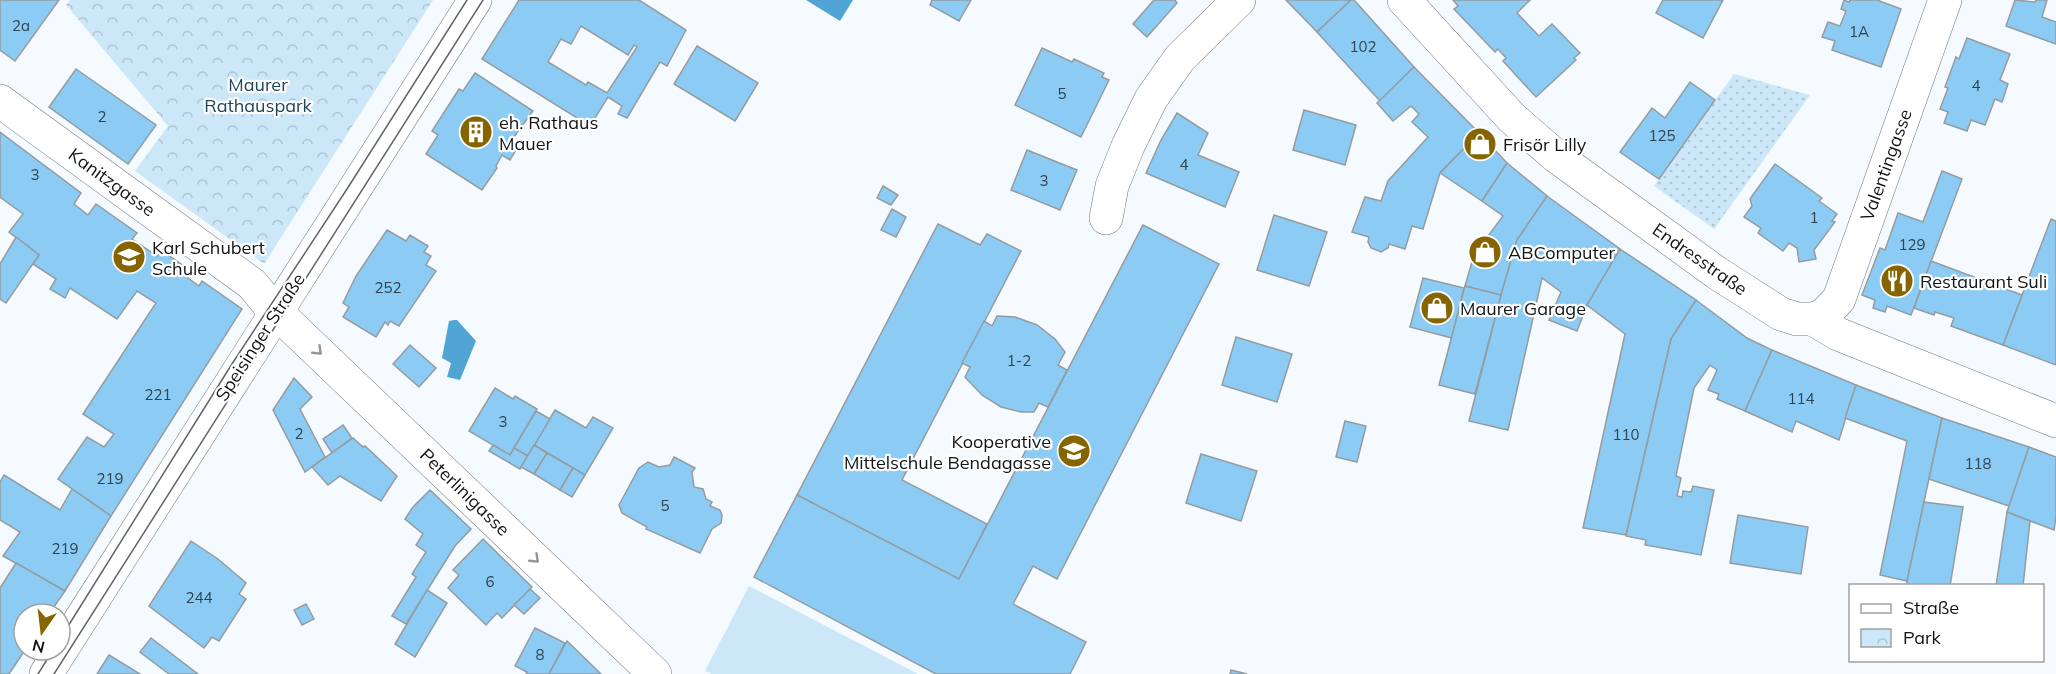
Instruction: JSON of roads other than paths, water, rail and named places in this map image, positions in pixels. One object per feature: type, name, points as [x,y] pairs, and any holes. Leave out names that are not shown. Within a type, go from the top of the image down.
[{"type":"main road","name":"Speisinger Straße","points":[[46,674],[475,0]]},
{"type":"main road","points":[[1106,218],[1112,186],[1151,99],[1180,58],[1239,0]]},
{"type":"main road","name":"Endresstraße","points":[[1404,0],[1512,118],[1557,156],[1718,273],[1780,314],[1797,319],[1813,319],[1838,334],[2056,422]]},
{"type":"main road","name":"Valentingasse","points":[[1813,319],[1829,311],[1839,299],[1945,0]]},
{"type":"main road","name":"Kanitzgasse","points":[[0,101],[252,284],[276,311]]},
{"type":"main road","name":"Peterlinigasse","points":[[276,311],[655,674]]},
{"type":"water","points":[[806,0],[853,0],[840,21]]},
{"type":"water","points":[[457,320],[476,341],[460,380],[447,377],[451,363],[442,358],[449,321]]},
{"type":"tram line","points":[[72,620],[230,367],[467,0]]},
{"type":"tram line","points":[[54,674],[483,0]]},
{"type":"tram line","points":[[38,674],[46,662]]},
{"type":"place","name":"eh. Rathaus Mauer","points":[[476,132]]},
{"type":"place","name":"Frisör Lilly","points":[[1480,144]]},
{"type":"place","name":"ABComputer","points":[[1485,252]]},
{"type":"place","name":"Karl Schubert Schule","points":[[129,257]]},
{"type":"place","name":"Restaurant Suli","points":[[1897,281]]},
{"type":"place","name":"Maurer Garage","points":[[1437,308]]},
{"type":"place","name":"Kooperative Mittelschule Bendagasse","points":[[1074,451]]},
{"type":"park label","name":"Maurer Rathauspark","points":[[258,94]]}]
